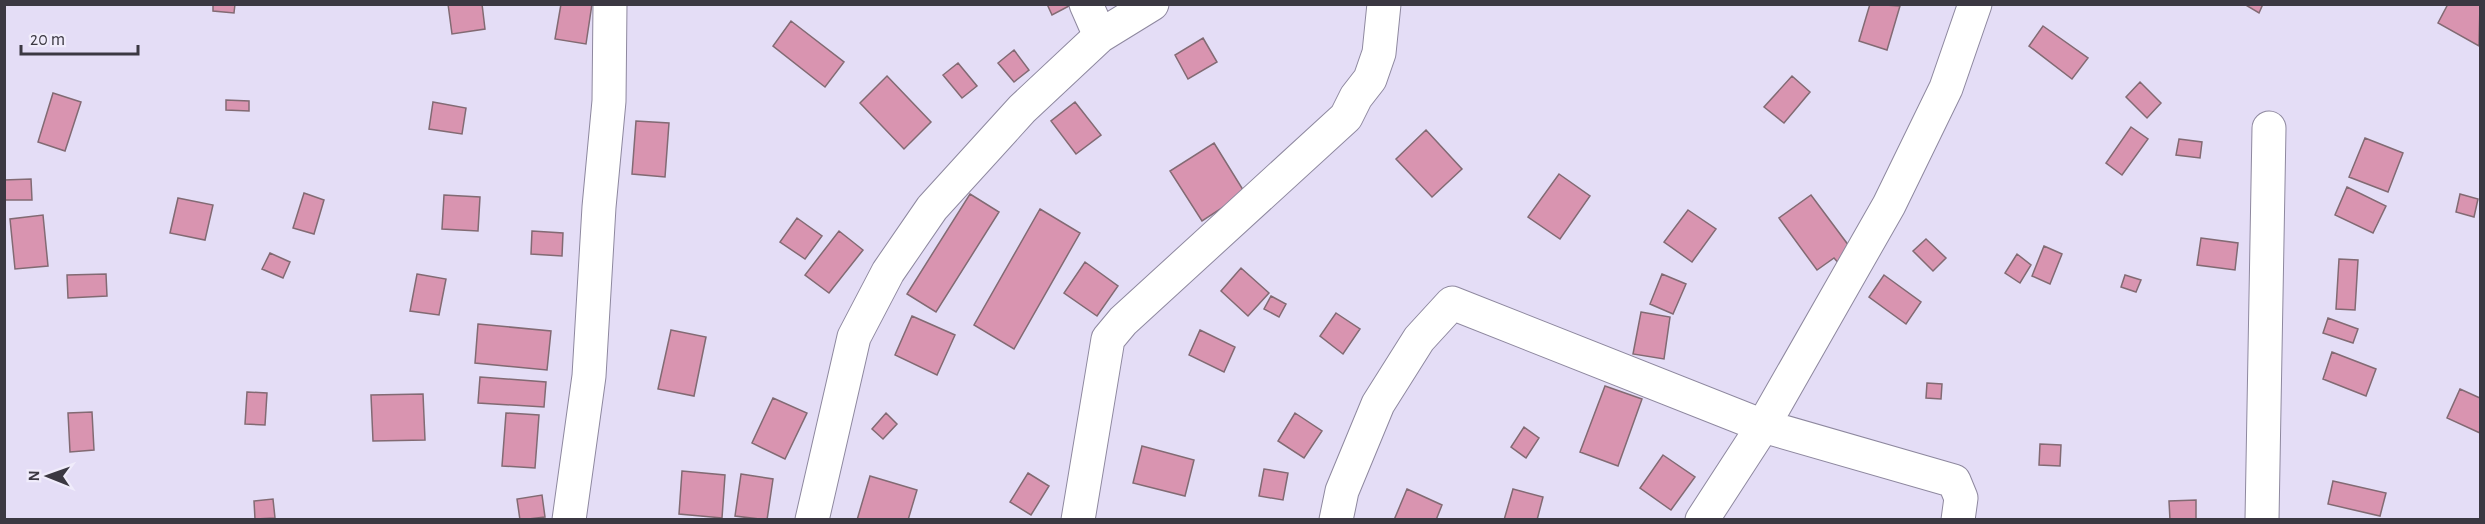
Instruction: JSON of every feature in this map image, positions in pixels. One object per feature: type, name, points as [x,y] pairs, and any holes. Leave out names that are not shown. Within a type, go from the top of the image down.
[{"type":"street","points":[[569,519],[589,376],[599,207],[609,101],[610,4]]},
{"type":"street","points":[[1086,4],[1100,36]]},
{"type":"street","points":[[813,519],[854,337],[888,272],[932,208],[1022,109],[1100,36],[1152,4]]},
{"type":"street","points":[[1078,519],[1107,339],[1131,313],[1346,117],[1356,97],[1370,80],[1379,53],[1384,4]]},
{"type":"street","points":[[1702,519],[1763,426],[1889,205],[1946,88],[1975,4]]},
{"type":"street","points":[[2262,519],[2269,128]]},
{"type":"street","points":[[1336,519],[1342,491],[1378,404],[1419,339],[1452,303],[1763,426],[1954,481],[1961,498],[1958,519]]},
{"type":"building","points":[[213,4],[235,4],[234,13],[213,11]]},
{"type":"building","points":[[448,4],[482,4],[485,29],[452,34]]},
{"type":"building","points":[[561,4],[592,4],[586,44],[555,39]]},
{"type":"building","points":[[1047,4],[1069,4],[1069,6],[1052,15]]},
{"type":"building","points":[[1870,4],[1900,6],[1887,50],[1859,41]]},
{"type":"building","points":[[2244,4],[2263,4],[2259,13]]},
{"type":"building","points":[[2448,4],[2480,4],[2479,46],[2438,23]]},
{"type":"building","points":[[791,21],[844,62],[825,87],[773,46]]},
{"type":"building","points":[[2043,26],[2088,58],[2072,79],[2029,46]]},
{"type":"building","points":[[1203,38],[1217,62],[1188,79],[1175,55]]},
{"type":"building","points":[[1014,50],[1029,70],[1014,82],[998,63]]},
{"type":"building","points":[[958,63],[977,86],[962,98],[943,75]]},
{"type":"building","points":[[887,76],[931,122],[904,149],[860,103]]},
{"type":"building","points":[[1792,76],[1810,92],[1784,123],[1764,107]]},
{"type":"building","points":[[2140,82],[2161,103],[2147,118],[2126,97]]},
{"type":"building","points":[[53,93],[81,102],[65,151],[38,142]]},
{"type":"building","points":[[226,100],[249,101],[249,111],[226,110]]},
{"type":"building","points":[[433,102],[466,108],[462,134],[429,129]]},
{"type":"building","points":[[1075,102],[1101,135],[1076,154],[1051,121]]},
{"type":"building","points":[[636,121],[669,123],[665,177],[632,174]]},
{"type":"building","points":[[2131,127],[2148,139],[2122,175],[2106,163]]},
{"type":"building","points":[[1426,130],[1462,169],[1432,197],[1396,159]]},
{"type":"building","points":[[2365,138],[2403,153],[2388,192],[2349,177]]},
{"type":"building","points":[[2179,139],[2202,142],[2200,158],[2176,155]]},
{"type":"building","points":[[1214,143],[1245,193],[1202,221],[1170,171]]},
{"type":"building","points":[[1559,174],[1590,196],[1560,239],[1528,217]]},
{"type":"building","points":[[31,179],[32,200],[4,200],[4,180]]},
{"type":"building","points":[[2347,187],[2386,206],[2373,233],[2335,215]]},
{"type":"building","points":[[304,193],[324,200],[314,234],[293,228]]},
{"type":"building","points":[[970,194],[999,212],[936,312],[907,294]]},
{"type":"building","points":[[2460,194],[2478,199],[2474,217],[2456,212]]},
{"type":"building","points":[[444,195],[480,197],[478,231],[442,229]]},
{"type":"building","points":[[1811,195],[1849,246],[1842,267],[1834,258],[1817,270],[1779,218]]},
{"type":"building","points":[[178,198],[213,205],[205,240],[170,233]]},
{"type":"building","points":[[1040,209],[1080,233],[1014,349],[974,325]]},
{"type":"building","points":[[1688,210],[1716,229],[1692,262],[1664,242]]},
{"type":"building","points":[[43,215],[48,266],[15,269],[10,219]]},
{"type":"building","points":[[797,218],[822,236],[805,259],[780,242]]},
{"type":"building","points":[[532,231],[563,233],[562,256],[531,254]]},
{"type":"building","points":[[839,231],[863,250],[829,293],[805,275]]},
{"type":"building","points":[[2201,238],[2238,243],[2235,270],[2197,265]]},
{"type":"building","points":[[1926,239],[1946,258],[1933,271],[1913,251]]},
{"type":"building","points":[[2044,246],[2062,254],[2050,284],[2032,276]]},
{"type":"building","points":[[270,253],[290,262],[283,278],[262,269]]},
{"type":"building","points":[[2017,254],[2031,265],[2020,283],[2005,273]]},
{"type":"building","points":[[2339,259],[2358,260],[2355,310],[2336,309]]},
{"type":"building","points":[[1085,262],[1118,286],[1097,316],[1064,293]]},
{"type":"building","points":[[1241,268],[1269,293],[1248,316],[1221,291]]},
{"type":"building","points":[[106,274],[107,296],[68,298],[67,275]]},
{"type":"building","points":[[417,274],[446,279],[439,315],[410,311]]},
{"type":"building","points":[[1662,274],[1686,284],[1673,314],[1650,304]]},
{"type":"building","points":[[1884,275],[1921,302],[1906,324],[1869,297]]},
{"type":"building","points":[[2125,275],[2141,280],[2136,292],[2121,287]]},
{"type":"building","points":[[1271,296],[1286,304],[1279,317],[1264,309]]},
{"type":"building","points":[[1641,312],[1670,317],[1664,359],[1633,354]]},
{"type":"building","points":[[1336,313],[1360,329],[1343,354],[1320,336]]},
{"type":"building","points":[[912,316],[955,335],[937,375],[895,355]]},
{"type":"building","points":[[2328,318],[2358,329],[2353,343],[2323,333]]},
{"type":"building","points":[[478,324],[551,331],[547,370],[475,363]]},
{"type":"building","points":[[671,330],[706,337],[694,396],[658,389]]},
{"type":"building","points":[[1200,330],[1235,347],[1224,372],[1189,355]]},
{"type":"building","points":[[2332,352],[2376,369],[2366,396],[2323,379]]},
{"type":"building","points":[[480,377],[546,382],[544,407],[478,403]]},
{"type":"building","points":[[1927,383],[1942,384],[1941,399],[1926,398]]},
{"type":"building","points":[[1605,386],[1642,399],[1618,466],[1580,452]]},
{"type":"building","points":[[2460,389],[2480,398],[2480,433],[2447,418]]},
{"type":"building","points":[[247,392],[267,393],[265,425],[245,424]]},
{"type":"building","points":[[423,394],[425,440],[373,441],[371,395]]},
{"type":"building","points":[[773,398],[807,413],[785,459],[752,443]]},
{"type":"building","points":[[92,412],[94,450],[70,452],[68,413]]},
{"type":"building","points":[[506,413],[539,415],[535,468],[502,466]]},
{"type":"building","points":[[886,413],[897,424],[883,439],[872,429]]},
{"type":"building","points":[[1295,413],[1322,431],[1304,458],[1278,441]]},
{"type":"building","points":[[1524,427],[1539,438],[1526,458],[1511,447]]},
{"type":"building","points":[[2040,444],[2061,445],[2060,466],[2039,465]]},
{"type":"building","points":[[1142,446],[1194,460],[1185,496],[1133,483]]},
{"type":"building","points":[[1663,455],[1695,477],[1671,510],[1640,488]]},
{"type":"building","points":[[1264,469],[1288,473],[1283,500],[1259,496]]},
{"type":"building","points":[[682,471],[725,475],[722,518],[679,514]]},
{"type":"building","points":[[1028,473],[1049,486],[1031,515],[1010,502]]},
{"type":"building","points":[[741,474],[773,479],[767,520],[735,516]]},
{"type":"building","points":[[870,476],[917,490],[908,520],[857,520]]},
{"type":"building","points":[[2333,481],[2386,493],[2380,516],[2328,504]]},
{"type":"building","points":[[1407,489],[1442,505],[1436,520],[1394,520]]},
{"type":"building","points":[[1513,489],[1543,497],[1537,520],[1504,520]]},
{"type":"building","points":[[542,495],[545,517],[520,520],[517,499]]},
{"type":"building","points":[[273,499],[275,518],[255,519],[254,501]]},
{"type":"building","points":[[2196,500],[2196,520],[2170,520],[2169,501]]}]
